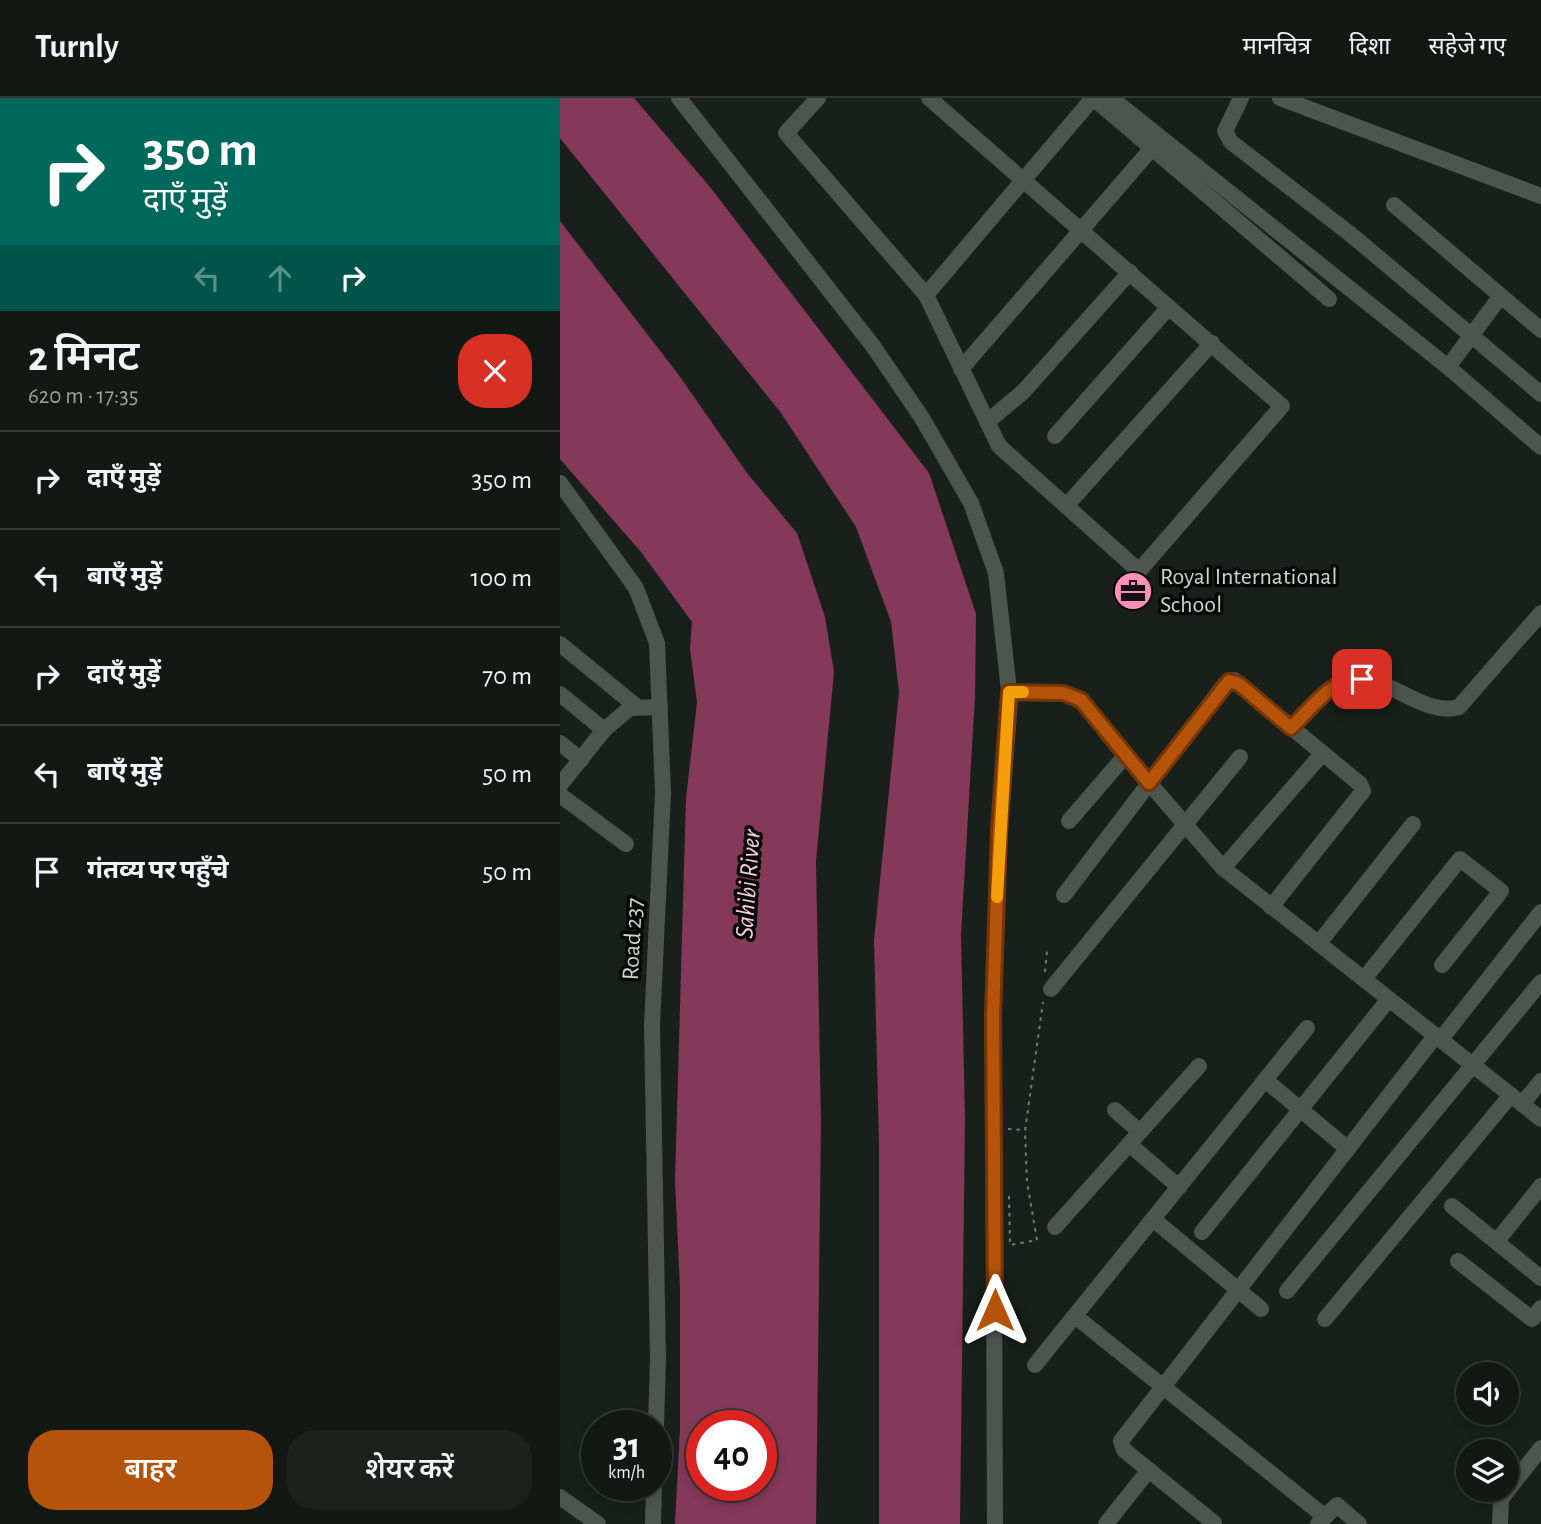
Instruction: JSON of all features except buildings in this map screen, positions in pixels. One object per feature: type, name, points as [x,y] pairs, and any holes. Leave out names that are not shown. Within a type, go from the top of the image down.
[{"type":"street","points":[[679,98],[873,346],[955,471],[971,503],[996,573],[1009,692],[999,831],[993,1016],[995,1524]]},
{"type":"street","points":[[818,98],[786,134],[926,296],[999,446],[1139,571],[1282,406],[929,98]]},
{"type":"street","points":[[926,296],[1093,98],[1329,299]]},
{"type":"street","points":[[1111,98],[1448,367],[1541,447]]},
{"type":"street","points":[[1241,98],[1225,131],[1231,142],[1349,233],[1541,394]]},
{"type":"street","points":[[1280,98],[1541,196]]},
{"type":"street","points":[[961,369],[1153,147]]},
{"type":"street","points":[[1394,205],[1541,330]]},
{"type":"street","points":[[987,422],[1023,392],[1130,272]]},
{"type":"street","points":[[1448,367],[1500,297]]},
{"type":"street","points":[[1055,436],[1169,307]]},
{"type":"street","points":[[1066,506],[1212,343]]},
{"type":"street","name":"Road 237","points":[[560,482],[636,588],[657,643],[663,793],[652,1025],[658,1359],[656,1410]]},
{"type":"street","points":[[1291,728],[1332,688],[1351,678],[1383,686],[1438,709],[1459,707],[1535,632],[1541,613]]},
{"type":"street","points":[[560,643],[636,706],[660,707]]},
{"type":"street","points":[[1064,895],[1229,681],[1239,684],[1360,783],[1363,791],[1271,907]]},
{"type":"street","points":[[1009,692],[1074,695],[1223,867],[1541,1119]]},
{"type":"street","points":[[560,694],[604,730]]},
{"type":"street","points":[[560,785],[604,730],[636,706]]},
{"type":"street","points":[[560,743],[580,760]]},
{"type":"street","points":[[1223,867],[1322,754]]},
{"type":"street","points":[[1069,821],[1125,756]]},
{"type":"street","points":[[1047,994],[1240,757]]},
{"type":"street","points":[[560,795],[626,844]]},
{"type":"street","points":[[1319,943],[1413,824]]},
{"type":"street","points":[[1364,979],[1460,859],[1501,891],[1442,965]]},
{"type":"street","points":[[1214,1523],[1125,1450],[1121,1441],[1236,1290],[1541,912]]},
{"type":"street","points":[[1287,1291],[1541,982]]},
{"type":"street","points":[[1202,1232],[1389,999]]},
{"type":"street","points":[[1035,1366],[1307,1028]]},
{"type":"street","points":[[1055,1227],[1199,1066]]},
{"type":"street","points":[[1265,1080],[1349,1149]]},
{"type":"street","points":[[1325,1319],[1517,1099],[1541,1081]]},
{"type":"street","points":[[1115,1110],[1135,1138],[1179,1187]]},
{"type":"street","points":[[1497,1241],[1541,1186]]},
{"type":"street","points":[[1452,1206],[1541,1278]]},
{"type":"street","points":[[1153,1219],[1261,1310]]},
{"type":"street","points":[[1458,1261],[1532,1319],[1541,1308]]},
{"type":"street","points":[[1075,1316],[1321,1520],[1336,1505],[1354,1522]]},
{"type":"street","points":[[1500,1524],[1501,1499],[1541,1448]]},
{"type":"street","points":[[1106,1524],[1149,1470]]},
{"type":"street","points":[[560,1497],[598,1524]]},
{"type":"street","points":[[649,1523],[652,1501]]},
{"type":"path","points":[[1010,1245],[1037,1240],[1027,1182],[1025,1130],[1047,994]]},
{"type":"path","points":[[1007,1129],[1025,1130]]},
{"type":"water","points":[[560,98],[634,98],[710,187],[929,473],[976,614],[975,696],[961,935],[965,1119],[960,1524],[879,1524],[879,1143],[874,940],[899,692],[891,622],[856,527],[781,413],[560,138]]},
{"type":"water","name":"Sahibi River","points":[[560,221],[678,374],[747,473],[797,533],[825,617],[834,672],[816,861],[821,1122],[816,1524],[675,1524],[680,1429],[680,1289],[675,1181],[686,798],[697,702],[690,649],[692,622],[641,552],[560,459]]},
{"type":"slow traffic","points":[[997,897],[1009,692],[1023,692]]},
{"type":"place","name":"Royal International School","points":[[1133,591]]},
{"type":"route","points":[[995,1310],[993,1016],[999,831],[1009,692],[1074,695],[1149,783],[1229,681],[1234,680],[1291,728],[1332,688],[1351,678],[1362,679]]}]
